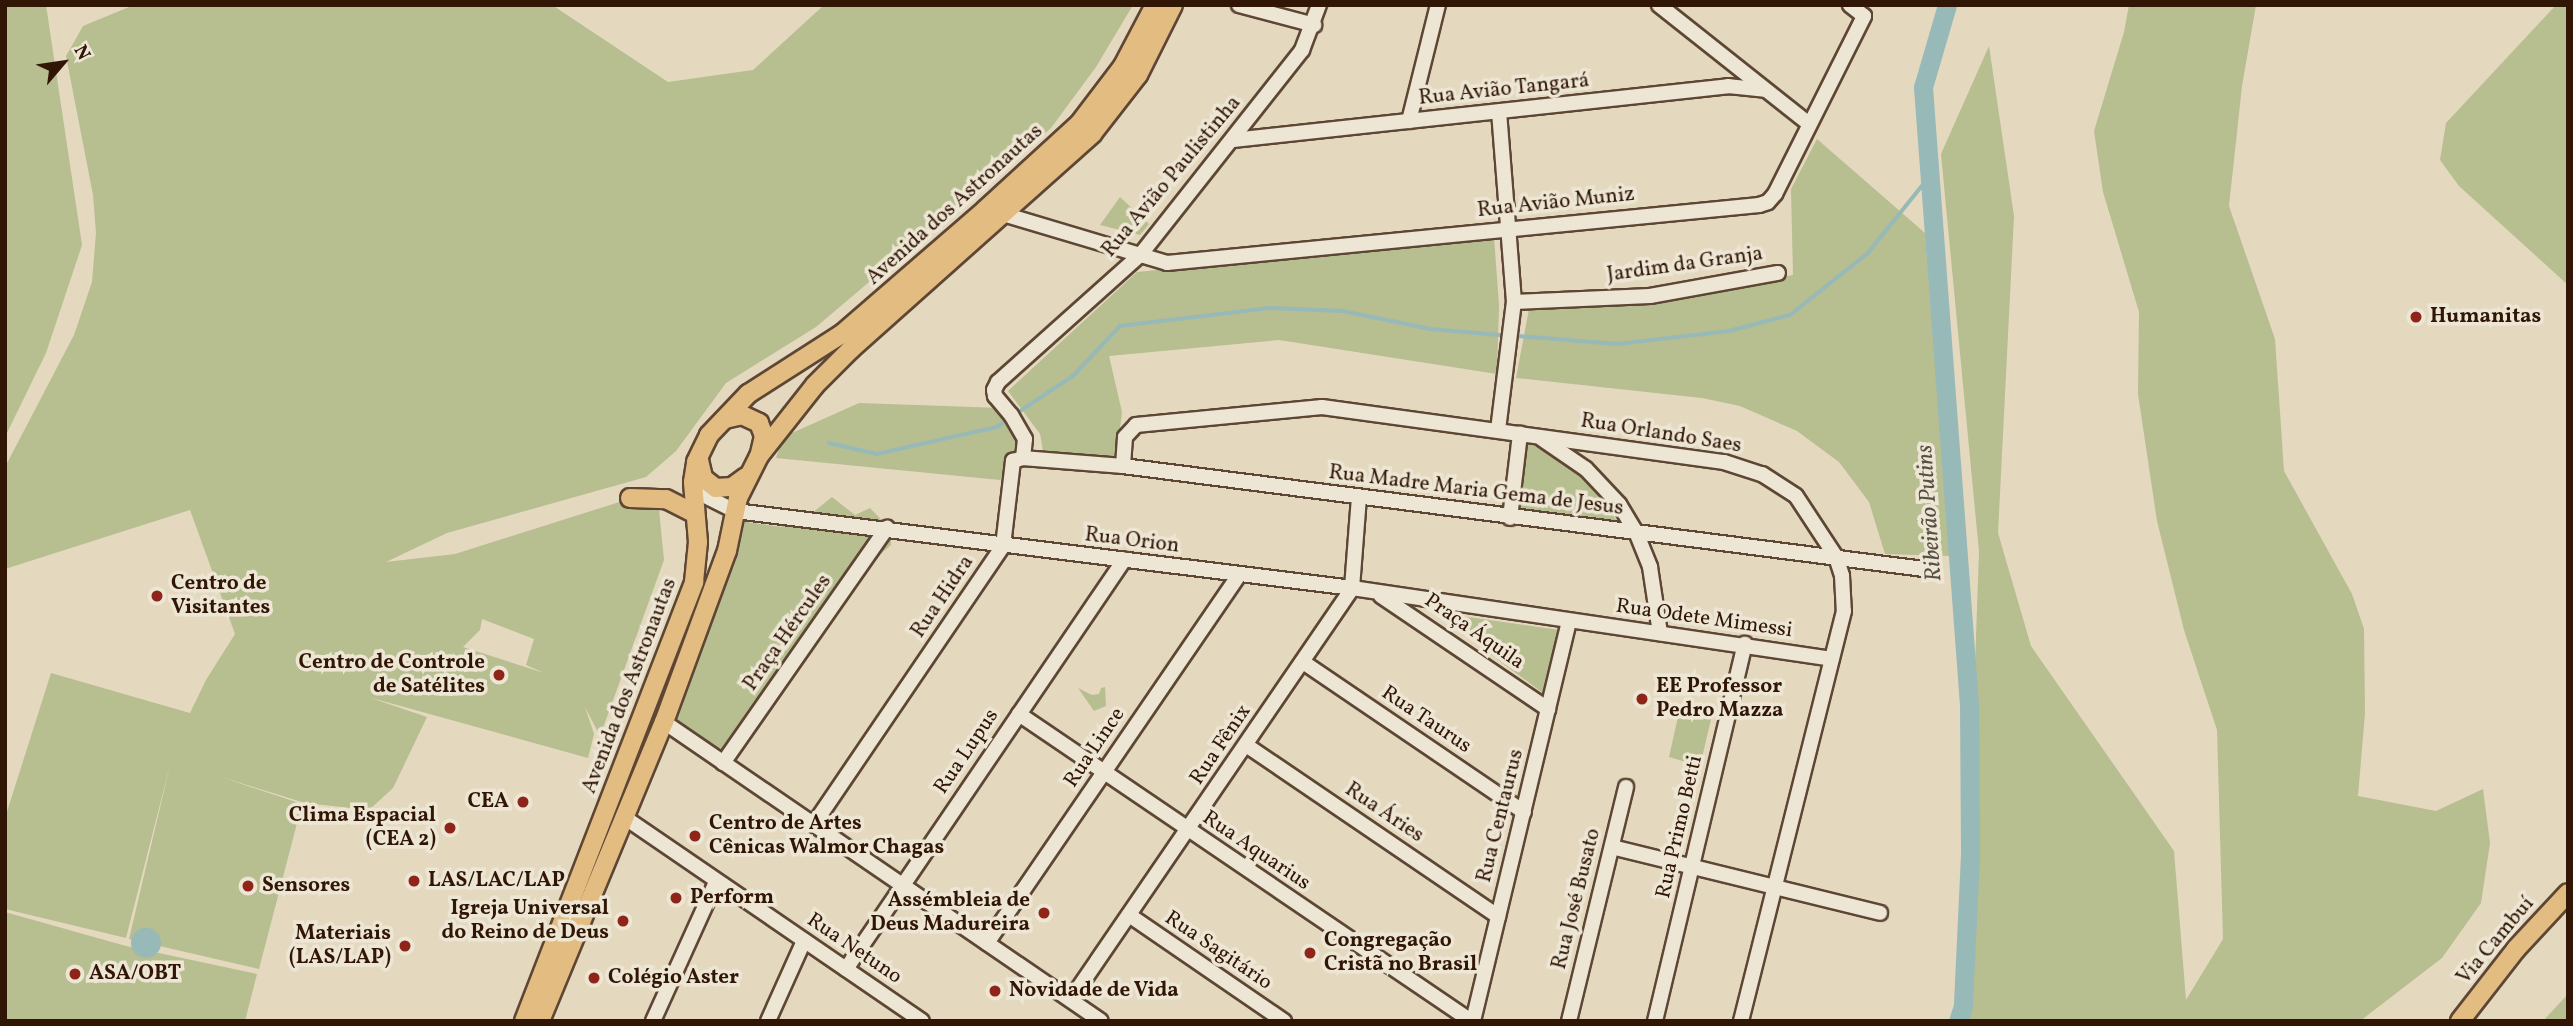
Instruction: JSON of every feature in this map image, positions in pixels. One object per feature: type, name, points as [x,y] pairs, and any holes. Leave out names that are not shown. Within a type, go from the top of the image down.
[{"type":"main road","name":"Avenida dos Astronautas","points":[[524,1021],[694,582],[698,555],[693,490],[699,453],[709,435],[748,394],[766,380],[842,334],[1079,124],[1123,66],[1155,5]]},
{"type":"main road","name":"Avenida dos Astronautas","points":[[540,1021],[664,722],[727,551],[735,511],[746,477],[759,456],[815,385],[1092,134],[1138,75],[1173,5]]},
{"type":"main road","points":[[725,419],[742,415],[759,424],[764,436],[759,456]]},
{"type":"main road","points":[[699,453],[700,470],[708,484],[716,488],[732,487],[746,477]]},
{"type":"main road","points":[[630,498],[666,499],[694,513]]},
{"type":"main road","name":"Via Cambuí","points":[[2460,1021],[2515,949],[2568,893]]},
{"type":"street","points":[[1239,5],[1314,24]]},
{"type":"street","name":"Rua Avião Paulistinha","points":[[1023,458],[1025,439],[1016,422],[995,396],[994,390],[998,382],[1140,254],[1252,116],[1301,50],[1314,24],[1319,5]]},
{"type":"street","points":[[1409,121],[1438,5]]},
{"type":"street","points":[[1659,5],[1808,123]]},
{"type":"street","name":"Rua Avião Muniz","points":[[1003,214],[1167,263],[1768,202],[1864,16],[1850,5]]},
{"type":"street","points":[[1728,86],[1735,65]]},
{"type":"street","name":"Rua Avião Tangará","points":[[1233,140],[1728,86],[1765,90]]},
{"type":"street","points":[[1498,430],[1514,302],[1499,112]]},
{"type":"street","points":[[1252,116],[1266,130],[1284,136]]},
{"type":"street","name":"Jardim da Granja","points":[[1514,302],[1650,296],[1778,273]]},
{"type":"street","name":"Rua Orlando Saes","points":[[1123,466],[1129,429],[1136,425],[1322,407],[1724,462],[1762,474],[1796,496],[1836,557],[1842,576],[1844,611],[1741,1021]]},
{"type":"street","points":[[1510,518],[1520,434]]},
{"type":"street","points":[[1538,436],[1586,468],[1619,504],[1636,532],[1650,567],[1660,633]]},
{"type":"street","points":[[1586,468],[1593,452],[1601,444]]},
{"type":"street","name":"Rua Madre Maria Gema de Jesus","points":[[1023,458],[1123,466],[1510,518],[1924,569]]},
{"type":"street","name":"Rua Hidra","points":[[814,824],[1003,546],[1013,461],[1023,458]]},
{"type":"street","name":"Rua Orion","points":[[693,490],[735,511],[887,528],[1003,546],[1422,598],[1569,622]]},
{"type":"street","name":"Rua Fênix","points":[[1071,999],[1352,589],[1359,498]]},
{"type":"street","name":"Praça Hércules","points":[[723,763],[887,528]]},
{"type":"street","name":"Rua Lupus","points":[[846,969],[1124,560]]},
{"type":"street","name":"Rua Lince","points":[[987,943],[1238,576]]},
{"type":"street","name":"Praça Áquila","points":[[1375,592],[1412,614],[1548,709]]},
{"type":"street","points":[[1412,614],[1422,598]]},
{"type":"street","name":"Rua Odete Mimessi","points":[[1569,622],[1745,644],[1832,659]]},
{"type":"street","name":"Rua Centaurus","points":[[1472,1021],[1569,622]]},
{"type":"street","name":"Rua Primo Betti","points":[[1655,1021],[1745,644]]},
{"type":"street","name":"Rua Taurus","points":[[1303,662],[1524,813]]},
{"type":"street","name":"Rua Aquarius","points":[[1019,714],[1472,1021]]},
{"type":"street","points":[[664,722],[1101,1021]]},
{"type":"street","name":"Rua Áries","points":[[1246,745],[1498,916]]},
{"type":"street","name":"Rua José Busato","points":[[1569,1021],[1626,787]]},
{"type":"street","name":"Rua Netuno","points":[[624,817],[922,1021]]},
{"type":"street","points":[[1612,847],[1691,869],[1880,913]]},
{"type":"street","points":[[653,1021],[716,882]]},
{"type":"street","name":"Rua Sagitário","points":[[1129,915],[1284,1021]]},
{"type":"street","points":[[768,1021],[804,941]]},
{"type":"green space","points":[[5,5],[46,5],[82,245],[46,353],[5,437]]},
{"type":"green space","points":[[134,5],[552,5],[668,82],[753,70],[824,5],[1133,5],[1096,67],[1051,128],[816,327],[726,383],[676,451],[646,477],[447,533],[386,562],[455,554],[629,499],[659,510],[664,560],[600,736],[585,707],[594,734],[588,758],[368,697],[427,717],[393,788],[369,810],[305,803],[221,777],[302,804],[259,969],[129,939],[171,761],[126,938],[5,909],[5,818],[51,673],[190,713],[206,680],[235,634],[190,510],[5,569],[5,467],[74,335],[92,282],[96,233],[93,195],[66,56],[83,26]],"holes":[[[482,619],[534,639],[526,665],[544,673],[463,647],[480,630]]]},
{"type":"green space","points":[[2129,5],[2256,5],[2242,86],[2229,206],[2275,339],[2284,471],[2352,594],[2364,629],[2365,713],[2358,796],[2436,811],[2483,789],[2490,843],[2481,903],[2442,958],[2360,1021],[1958,1021],[1963,1006],[1979,552],[1941,154],[1989,46],[2014,216],[1998,533],[2031,646],[2174,851],[2186,1000],[2223,939],[2217,730],[2184,630],[2157,521],[2138,394],[2139,312],[2103,192],[2094,131],[2124,32]]},
{"type":"green space","points":[[2556,5],[2568,5],[2568,285],[2459,186],[2440,160],[2446,123]]},
{"type":"green space","points":[[1817,139],[1925,233],[1950,556],[1885,554],[1869,502],[1839,462],[1797,431],[1740,406],[1702,398],[1516,378],[1529,309],[1657,302],[1793,275],[1791,189]]},
{"type":"green space","points":[[1120,197],[1149,224],[1140,235],[1100,225]]},
{"type":"green space","points":[[1494,237],[1499,305],[1497,374],[1279,340],[1109,356],[1122,412],[1116,462],[1044,456],[1040,434],[1008,391],[1137,272]]},
{"type":"green space","points":[[859,403],[1001,408],[1022,446],[1000,480],[776,458],[783,437]]},
{"type":"green space","points":[[1526,441],[1567,463],[1603,501],[1621,527],[1517,513]]},
{"type":"green space","points":[[832,497],[855,515],[870,508],[891,530],[891,545],[868,565],[855,561],[724,752],[674,719],[740,521],[782,527],[779,510],[812,513]]},
{"type":"green space","points":[[1433,612],[1560,630],[1543,693]]},
{"type":"green space","points":[[1105,687],[1106,706],[1094,711],[1078,688],[1092,695],[1099,694],[1101,688]]},
{"type":"green space","points":[[1680,708],[1712,715],[1700,766],[1669,757]]},
{"type":"green space","points":[[5,912],[126,946],[257,974],[245,1021],[5,1021]]},
{"type":"green space","points":[[2568,994],[2568,1021],[2543,1021]]},
{"type":"water","points":[[146,928],[156,933],[161,943],[156,953],[146,958],[136,953],[131,943],[136,933]]},
{"type":"waterway","name":"Ribeirão Putins","points":[[1947,5],[1923,87],[1969,705],[1970,855],[1963,1006],[1958,1021]]},
{"type":"waterway","points":[[1518,336],[1618,344],[1729,331],[1790,315],[1867,254],[1930,176]]},
{"type":"waterway","points":[[1019,412],[1073,376],[1120,326],[1269,308],[1343,311],[1431,329],[1500,335]]},
{"type":"waterway","points":[[829,443],[877,454],[997,427],[1005,422]]},
{"type":"place","name":"Humanitas","points":[[2416,317]]},
{"type":"place","name":"Centro de Visitantes","points":[[157,596]]},
{"type":"place","name":"Centro de Controle de Satélites","points":[[499,675]]},
{"type":"place","name":"EE Professor Pedro Mazza","points":[[1642,699]]},
{"type":"place","name":"CEA","points":[[523,802]]},
{"type":"place","name":"Clima Espacial (CEA 2)","points":[[450,828]]},
{"type":"place","name":"Centro de Artes Cênicas Walmor Chagas","points":[[695,836]]},
{"type":"place","name":"LAS/LAC/LAP","points":[[414,881]]},
{"type":"place","name":"Sensores","points":[[248,886]]},
{"type":"place","name":"Perform","points":[[676,898]]},
{"type":"place","name":"Assémbleia de Deus Madureira","points":[[1044,913]]},
{"type":"place","name":"Igreja Universal do Reino de Deus","points":[[623,921]]},
{"type":"place","name":"Materiais (LAS/LAP)","points":[[405,946]]},
{"type":"place","name":"Congregação Cristã no Brasil","points":[[1310,953]]},
{"type":"place","name":"ASA/OBT","points":[[75,974]]},
{"type":"place","name":"Colégio Aster","points":[[594,978]]},
{"type":"place","name":"Novidade de Vida","points":[[995,991]]}]
